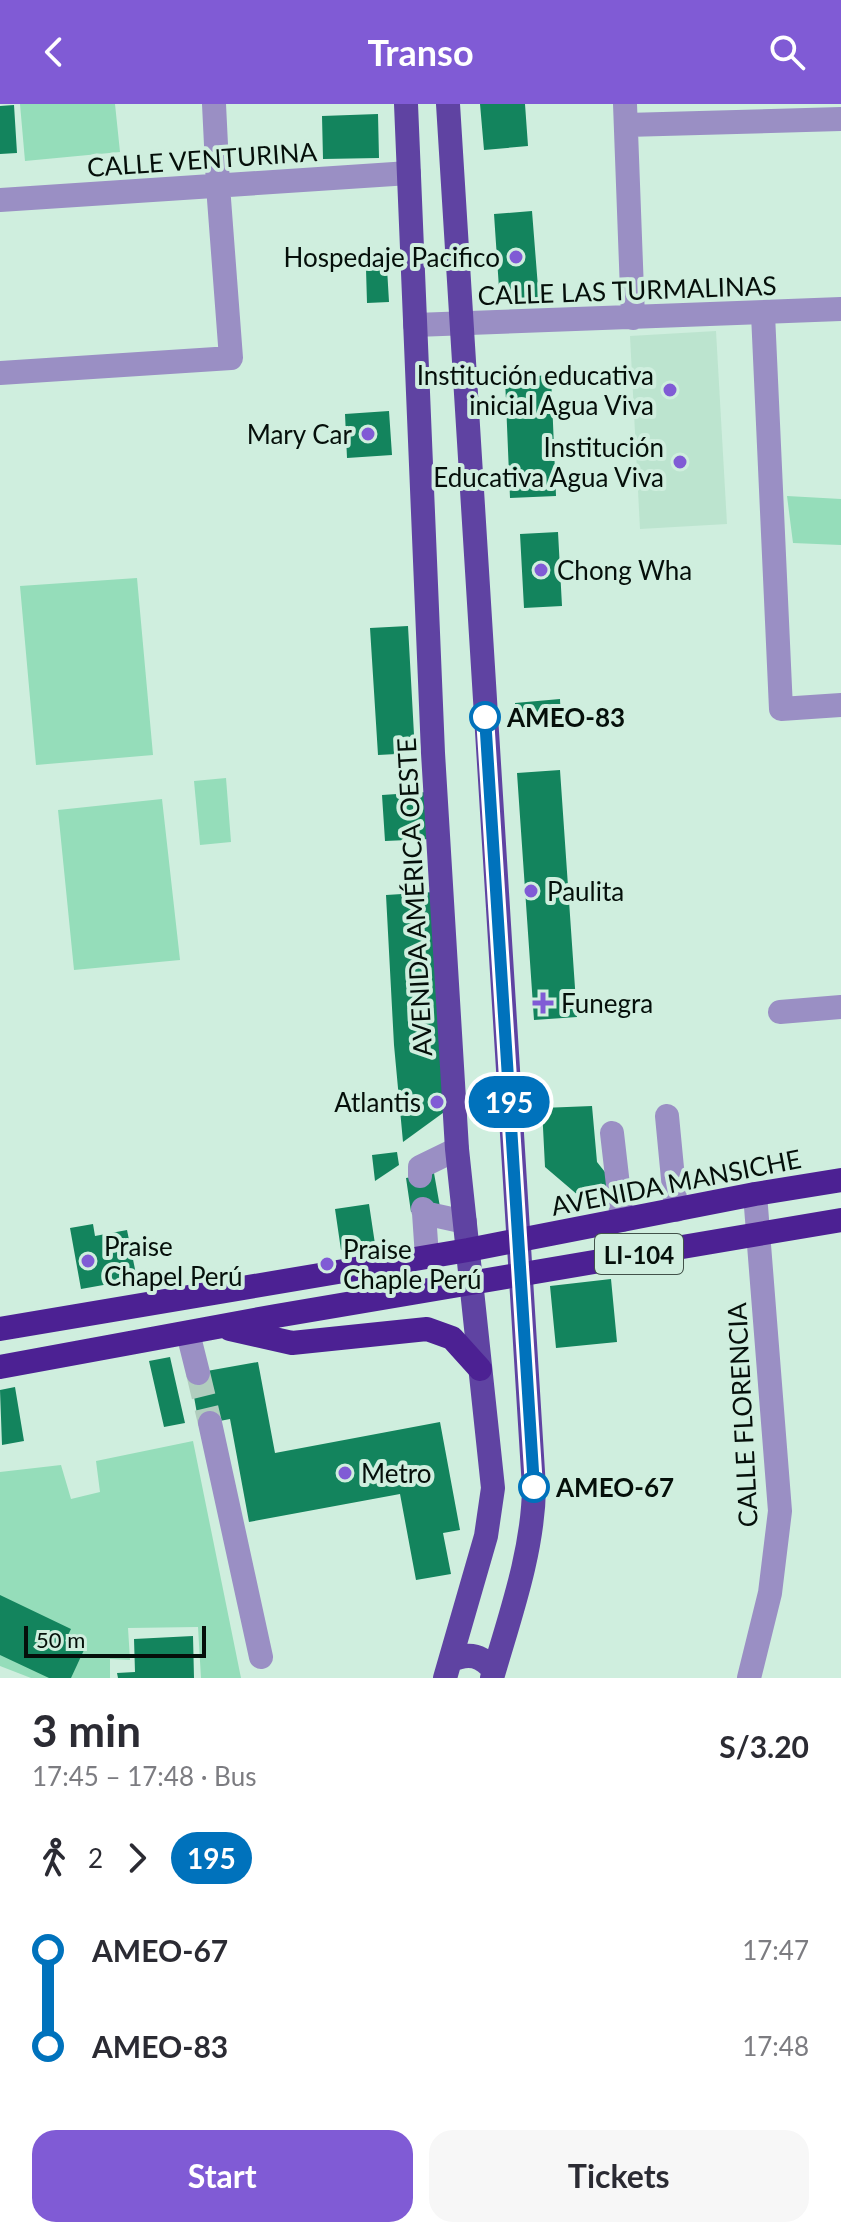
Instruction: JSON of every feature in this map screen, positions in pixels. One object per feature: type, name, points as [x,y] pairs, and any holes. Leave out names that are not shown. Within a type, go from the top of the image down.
[{"type":"highway","name":"AVENIDA MANSICHE","points":[[0,1329],[468,1250],[841,1180]]},
{"type":"highway","name":"LI-104","points":[[0,1367],[276,1316],[841,1220]]},
{"type":"highway","points":[[269,1283],[276,1316]]},
{"type":"highway","points":[[156,1302],[163,1337]]},
{"type":"highway","points":[[49,1320],[56,1357]]},
{"type":"highway","points":[[220,1326],[292,1343],[427,1329],[452,1338],[480,1369]]},
{"type":"main road","name":"AVENIDA AMÉRICA OESTE","points":[[406,104],[434,768],[457,1149],[493,1488],[486,1536],[448,1670]]},
{"type":"main road","points":[[448,104],[534,1488],[528,1548],[493,1675]]},
{"type":"main road","points":[[448,1670],[459,1656],[470,1655],[488,1663],[493,1675]]},
{"type":"street","points":[[0,373],[231,358],[214,104]]},
{"type":"street","points":[[633,318],[626,114],[841,119]]},
{"type":"street","name":"CALLE VENTURINA","points":[[0,200],[409,173]]},
{"type":"street","name":"CALLE LAS TURMALINAS","points":[[415,325],[841,309]]},
{"type":"street","points":[[763,314],[781,709],[841,705]]},
{"type":"street","points":[[780,1012],[841,1007]]},
{"type":"street","points":[[667,1116],[676,1210]]},
{"type":"street","points":[[612,1133],[622,1220]]},
{"type":"street","points":[[420,1176],[420,1167],[457,1149]]},
{"type":"street","name":"CALLE FLORENCIA","points":[[749,1678],[770,1593],[780,1511],[755,1194]]},
{"type":"street","points":[[427,1257],[423,1211],[465,1222]]},
{"type":"street","points":[[188,1333],[198,1373]]},
{"type":"street","points":[[210,1423],[261,1657]]},
{"type":"shaded area","name":"Institución Educativa Agua Viva","points":[[716,331],[727,524],[640,529],[630,336]]},
{"type":"green space","points":[[20,104],[115,104],[120,152],[25,161]]},
{"type":"green space","points":[[787,496],[841,499],[841,545],[793,543]]},
{"type":"green space","points":[[137,578],[153,755],[36,765],[20,586]]},
{"type":"green space","points":[[226,778],[231,842],[200,845],[194,781]]},
{"type":"green space","points":[[162,799],[180,960],[74,970],[58,810]]},
{"type":"green space","points":[[193,1441],[241,1678],[201,1678],[198,1627],[128,1628],[130,1660],[110,1659],[110,1678],[31,1678],[0,1666],[0,1472],[61,1465],[71,1499],[100,1492],[96,1461]]},
{"type":"building","points":[[480,104],[525,104],[528,146],[484,150]]},
{"type":"building","points":[[14,105],[17,153],[0,154],[0,106]]},
{"type":"building","points":[[378,114],[379,158],[323,159],[322,116]]},
{"type":"building","name":"Hospedaje Pacifico","points":[[532,211],[539,300],[500,303],[494,214]]},
{"type":"building","points":[[387,268],[389,302],[367,303],[366,269]]},
{"type":"building","points":[[551,375],[556,496],[510,498],[505,378]]},
{"type":"building","name":"Mary Car","points":[[389,411],[392,455],[347,458],[345,414]]},
{"type":"building","name":"Chong Wha","points":[[558,532],[562,606],[524,608],[520,534]]},
{"type":"building","points":[[408,626],[415,753],[378,755],[370,628]]},
{"type":"building","points":[[560,699],[561,721],[516,724],[515,703]]},
{"type":"building","points":[[560,770],[577,1017],[534,1020],[517,773]]},
{"type":"building","points":[[427,792],[430,839],[385,841],[382,795]]},
{"type":"building","points":[[434,892],[447,1110],[403,1142],[386,895]]},
{"type":"building","points":[[592,1106],[597,1162],[616,1186],[579,1196],[545,1167],[542,1108]]},
{"type":"building","points":[[397,1152],[399,1165],[375,1181],[372,1155]]},
{"type":"building","points":[[434,1173],[440,1207],[411,1212],[406,1178]]},
{"type":"building","points":[[369,1204],[375,1244],[341,1250],[335,1209]]},
{"type":"building","points":[[93,1224],[95,1236],[127,1230],[137,1279],[81,1289],[70,1228]]},
{"type":"building","points":[[611,1279],[617,1342],[556,1348],[550,1286]]},
{"type":"building","points":[[170,1357],[185,1423],[164,1427],[149,1361]]},
{"type":"building","name":"Metro","points":[[258,1362],[275,1453],[440,1422],[460,1530],[443,1533],[451,1574],[416,1580],[400,1494],[249,1522],[230,1419],[199,1425],[190,1374]]},
{"type":"building","points":[[15,1387],[24,1441],[2,1445],[0,1390]]},
{"type":"building","points":[[0,1595],[71,1629],[65,1641],[84,1650],[71,1678],[49,1678],[0,1655]]},
{"type":"building","points":[[193,1636],[194,1678],[118,1678],[117,1673],[135,1672],[134,1639]]},
{"type":"tunnel","points":[[198,1373],[210,1423]]},
{"type":"bus line","name":"195","points":[[485,717],[534,1487]]},
{"type":"place","name":"Hospedaje Pacifico","points":[[516,257]]},
{"type":"place","name":"Institución educativa inicial Agua Viva","points":[[670,390]]},
{"type":"place","name":"Mary Car","points":[[368,434]]},
{"type":"place","name":"Institución Educativa Agua Viva","points":[[680,462]]},
{"type":"place","name":"Chong Wha","points":[[541,570]]},
{"type":"place","name":"AMEO-83","points":[[485,717]]},
{"type":"place","name":"Paulita","points":[[531,891]]},
{"type":"place","name":"Funegra","points":[[543,1003]]},
{"type":"place","name":"Atlantis","points":[[437,1102]]},
{"type":"place","name":"Praise Chapel Perú","points":[[88,1261]]},
{"type":"place","name":"Praise Chaple Perú","points":[[327,1264]]},
{"type":"place","name":"Metro","points":[[345,1473]]},
{"type":"place","name":"AMEO-67","points":[[534,1487]]}]
